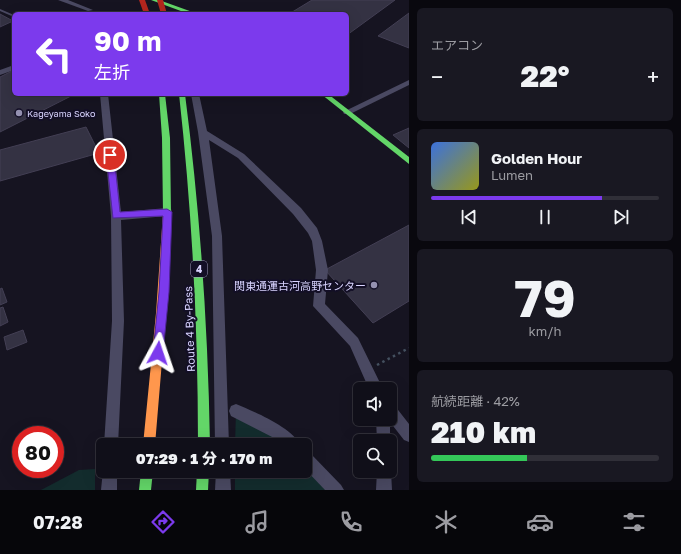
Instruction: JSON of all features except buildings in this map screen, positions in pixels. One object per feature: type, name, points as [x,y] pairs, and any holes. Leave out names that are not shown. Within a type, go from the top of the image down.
[{"type":"main road","points":[[142,0],[146,12]]},
{"type":"main road","points":[[158,1],[163,12]]},
{"type":"main road","points":[[158,1],[189,12]]},
{"type":"main road","points":[[150,438],[164,292],[167,212],[166,152],[162,96]]},
{"type":"main road","name":"Route 4 By-Pass","points":[[182,96],[196,213],[200,292],[204,438]]},
{"type":"main road","points":[[327,96],[409,161]]},
{"type":"main road","points":[[145,490],[146,478]]},
{"type":"main road","points":[[202,490],[203,478]]},
{"type":"street","points":[[61,0],[90,12]]},
{"type":"street","points":[[87,0],[90,12]]},
{"type":"street","points":[[0,72],[12,68]]},
{"type":"street","points":[[347,112],[409,82]]},
{"type":"street","points":[[104,96],[116,216],[118,321],[111,438]]},
{"type":"street","points":[[195,96],[203,132],[217,236],[222,438]]},
{"type":"street","points":[[203,132],[241,156],[297,211],[313,231],[317,241],[322,270],[319,306],[354,342],[373,382]]},
{"type":"street","points":[[116,216],[167,212]]},
{"type":"street","points":[[236,411],[283,435],[286,438]]},
{"type":"street","points":[[397,420],[409,435]]},
{"type":"street","points":[[312,465],[336,490]]},
{"type":"street","points":[[109,490],[110,478]]},
{"type":"street","points":[[223,478],[223,490]]},
{"type":"street","points":[[384,478],[384,490]]},
{"type":"lane","points":[[0,10],[12,15]]},
{"type":"path","points":[[367,370],[409,348]]},
{"type":"green space","points":[[236,411],[281,438],[235,438]]},
{"type":"green space","points":[[312,465],[336,490],[235,490],[235,478],[312,478]]},
{"type":"green space","points":[[95,469],[95,490],[41,490],[64,478],[79,470]]},
{"type":"traffic: fast","points":[[154,0],[189,12]]},
{"type":"traffic: fast","points":[[162,96],[166,138],[167,214]]},
{"type":"traffic: fast","points":[[182,96],[192,181],[199,269],[203,357],[204,438]]},
{"type":"traffic: fast","points":[[327,96],[409,161]]},
{"type":"traffic: fast","points":[[145,490],[146,478]]},
{"type":"traffic: fast","points":[[202,490],[203,478]]},
{"type":"traffic: slow","points":[[150,438],[161,313],[167,214]]},
{"type":"traffic: jam","points":[[142,0],[146,12]]},
{"type":"traffic: jam","points":[[160,0],[163,12]]},
{"type":"place","name":"Kageyama Soko","points":[[19,113]]},
{"type":"place","name":"関東通運古河高野センター","points":[[374,285]]},
{"type":"route","points":[[110,155],[116,216],[167,212],[164,292],[158,353]]}]
